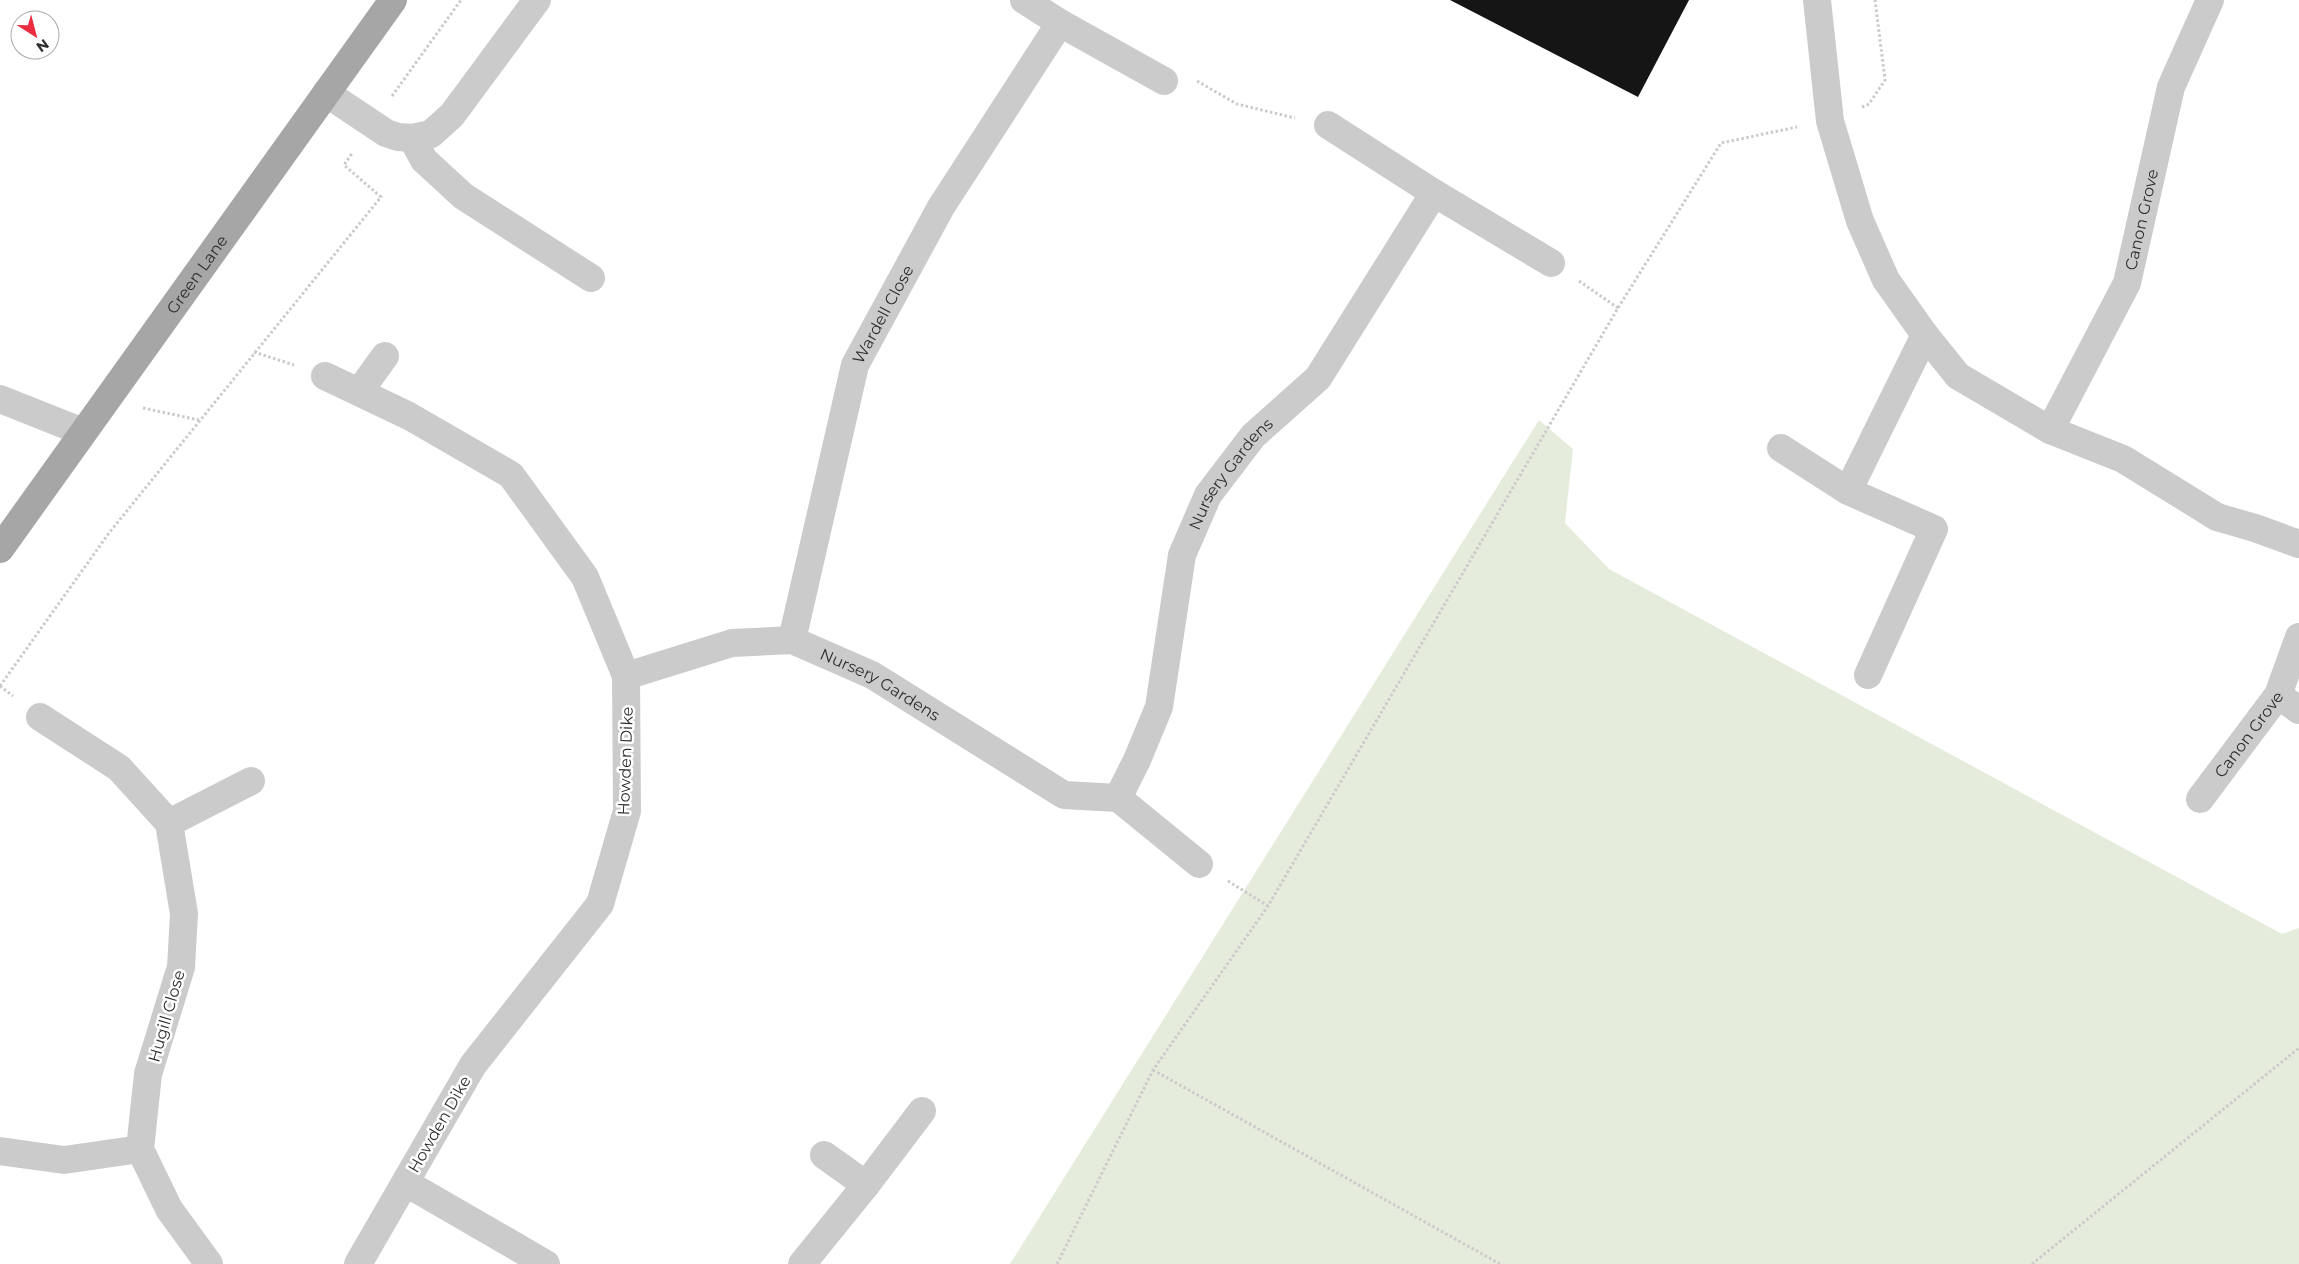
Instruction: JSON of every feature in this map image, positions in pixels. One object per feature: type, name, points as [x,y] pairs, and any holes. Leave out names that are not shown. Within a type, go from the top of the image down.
[{"type":"main road","name":"Green Lane","points":[[0,549],[393,0]]},
{"type":"street","points":[[326,93],[372,124],[398,137],[412,138],[431,134],[446,121],[537,0]]},
{"type":"street","points":[[1024,0],[1060,23],[1164,81]]},
{"type":"street","points":[[1817,0],[1830,121],[1860,221],[1886,280],[1958,376],[2050,430],[2123,459],[2217,517],[2299,544]]},
{"type":"street","name":"Canon Grove","points":[[2050,430],[2127,282],[2170,87],[2210,0]]},
{"type":"street","name":"Wardell Close","points":[[792,640],[855,365],[941,208],[1060,23]]},
{"type":"street","points":[[1328,125],[1434,193],[1551,263]]},
{"type":"street","points":[[412,138],[424,160],[463,196],[591,278]]},
{"type":"street","name":"Nursery Gardens","points":[[626,676],[732,643],[792,640],[872,675],[1064,795],[1118,798],[1137,760],[1159,707],[1182,555],[1208,495],[1253,436],[1318,378],[1434,193]]},
{"type":"street","points":[[1848,492],[1925,334]]},
{"type":"street","points":[[359,392],[385,356]]},
{"type":"street","name":"Howden Dike","points":[[325,376],[409,416],[511,475],[585,577],[626,676],[627,810],[600,904],[473,1065],[358,1264]]},
{"type":"street","points":[[0,399],[83,432]]},
{"type":"street","points":[[1781,448],[1848,492],[1934,529],[1868,676]]},
{"type":"street","name":"Canon Grove","points":[[2200,799],[2289,702],[2299,637]]},
{"type":"street","points":[[40,717],[119,768],[169,823],[251,781]]},
{"type":"street","points":[[1118,798],[1199,864]]},
{"type":"street","name":"Hugill Close","points":[[140,1149],[148,1074],[181,967],[184,914],[169,823]]},
{"type":"street","points":[[802,1264],[866,1185],[922,1111]]},
{"type":"street","points":[[0,1151],[64,1160],[140,1149],[169,1209],[209,1264]]},
{"type":"street","points":[[824,1156],[866,1185]]},
{"type":"street","points":[[406,1183],[546,1264]]},
{"type":"path","points":[[0,686],[109,533],[381,196],[344,165],[461,0]]},
{"type":"path","points":[[1058,1264],[1152,1070],[1268,906],[1618,308],[1721,143],[1830,121],[1870,104],[1885,80],[1874,0]]},
{"type":"path","points":[[1164,81],[1182,73],[1237,104],[1328,125]]},
{"type":"path","points":[[1551,263],[1618,308]]},
{"type":"path","points":[[254,352],[325,376]]},
{"type":"path","points":[[106,400],[199,420]]},
{"type":"path","points":[[1199,864],[1268,906]]},
{"type":"path","points":[[2032,1264],[2299,1048]]},
{"type":"path","points":[[1152,1070],[1500,1264]]},
{"type":"green space","points":[[1539,420],[1573,449],[1565,523],[1609,569],[2282,934],[2299,928],[2299,1264],[1010,1264]]},
{"type":"building","points":[[1450,0],[1689,0],[1638,97]]}]
